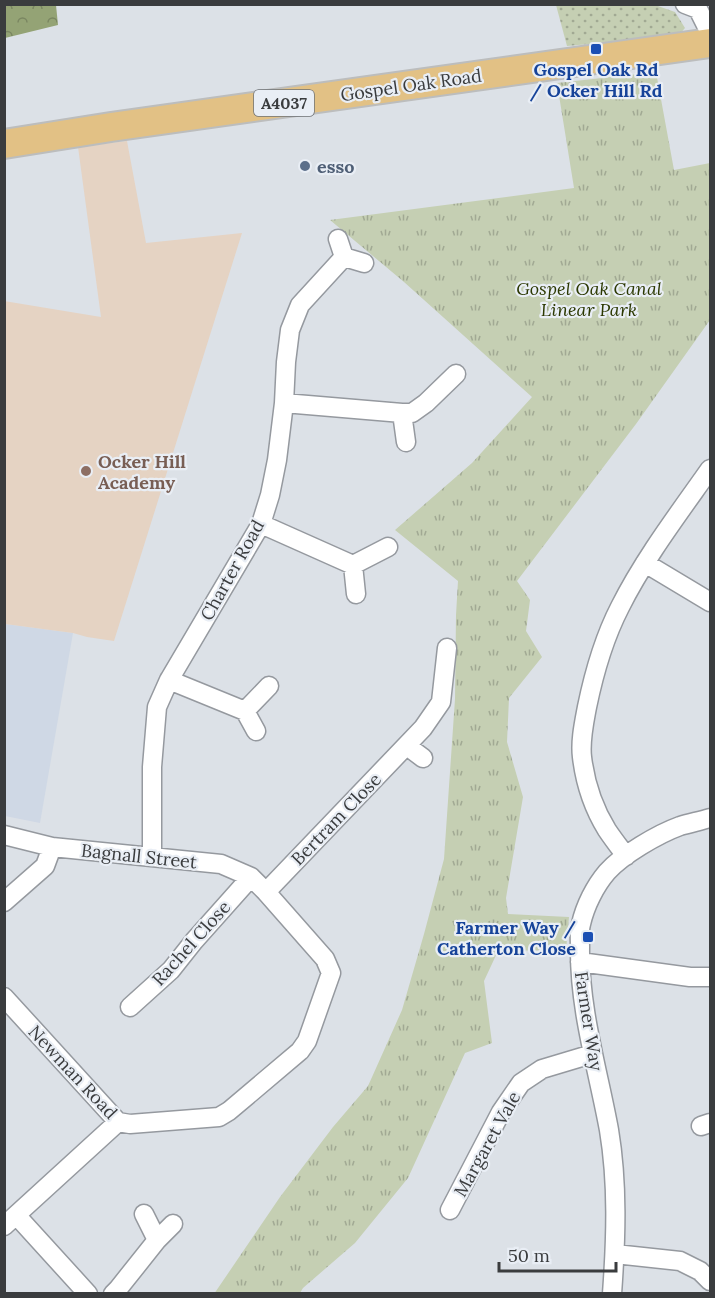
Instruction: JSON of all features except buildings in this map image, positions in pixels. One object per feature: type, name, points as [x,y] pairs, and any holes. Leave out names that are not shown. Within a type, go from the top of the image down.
[{"type":"main road","name":"Gospel Oak Road","points":[[4,144],[711,43]]},
{"type":"street","points":[[685,4],[698,9],[711,33]]},
{"type":"street","points":[[338,239],[344,257],[364,263]]},
{"type":"street","name":"Charter Road","points":[[152,858],[152,767],[157,707],[169,681],[261,524],[277,460],[290,330],[300,305],[344,257]]},
{"type":"street","points":[[284,403],[412,413],[426,403],[456,374]]},
{"type":"street","points":[[402,413],[406,442]]},
{"type":"street","points":[[626,856],[607,830],[589,788],[582,755],[589,697],[599,658],[619,608],[645,563],[711,469]]},
{"type":"street","points":[[261,524],[353,566]]},
{"type":"street","points":[[353,566],[388,547]]},
{"type":"street","points":[[645,563],[711,602]]},
{"type":"street","points":[[353,566],[356,594]]},
{"type":"street","name":"Bertram Close","points":[[266,892],[423,728],[441,702],[447,648]]},
{"type":"street","points":[[169,681],[245,711],[256,731]]},
{"type":"street","points":[[245,711],[269,686]]},
{"type":"street","points":[[407,746],[423,758]]},
{"type":"street","name":"Farmer Way","points":[[612,1293],[615,1254],[615,1179],[609,1131],[592,1054],[582,993],[581,925],[592,893],[608,871],[626,856],[657,836],[681,826],[711,818]]},
{"type":"street","name":"Bagnall Street","points":[[4,835],[52,847],[220,864],[250,877],[266,892]]},
{"type":"street","points":[[4,902],[45,866],[52,847]]},
{"type":"street","name":"Rachel Close","points":[[128,1006],[171,970],[250,877]]},
{"type":"street","name":"Newman Road","points":[[4,997],[118,1122],[130,1124],[219,1117],[300,1051],[307,1041],[331,973],[325,958],[266,892]]},
{"type":"street","points":[[580,962],[690,977],[711,977]]},
{"type":"street","name":"Margaret Vale","points":[[450,1210],[501,1112],[521,1083],[542,1069],[592,1054]]},
{"type":"street","points":[[88,1293],[9,1219],[118,1122]]},
{"type":"street","points":[[144,1214],[157,1240]]},
{"type":"street","points":[[113,1293],[173,1224]]},
{"type":"street","points":[[615,1254],[680,1261],[700,1271],[711,1281]]},
{"type":"shaded area","name":"Ocker Hill Academy","points":[[127,141],[146,243],[242,233],[114,641],[5,624],[4,301],[101,317],[78,147]]},
{"type":"shaded area","points":[[5,624],[73,633],[40,823],[5,816]]},
{"type":"green space","points":[[4,5],[56,5],[58,25],[5,38]]},
{"type":"green space","points":[[556,5],[655,5],[675,12],[685,28],[678,36],[567,46]]},
{"type":"green space","name":"Gospel Oak Canal Linear Park","points":[[656,72],[674,170],[710,163],[710,320],[636,424],[517,581],[530,600],[526,631],[542,657],[509,698],[507,742],[523,797],[506,898],[508,914],[569,917],[566,950],[498,951],[484,981],[492,1043],[465,1053],[408,1178],[355,1243],[300,1293],[214,1294],[280,1197],[333,1127],[368,1086],[402,1010],[444,859],[455,699],[458,581],[395,530],[472,463],[532,397],[404,282],[330,220],[574,188],[557,83]]},
{"type":"place","name":"Gospel Oak Rd / Ocker Hill Rd","points":[[596,49]]},
{"type":"place","name":"esso","points":[[305,166]]},
{"type":"place","name":"Ocker Hill Academy","points":[[86,471]]},
{"type":"place","name":"Farmer Way / Catherton Close","points":[[588,937]]}]
